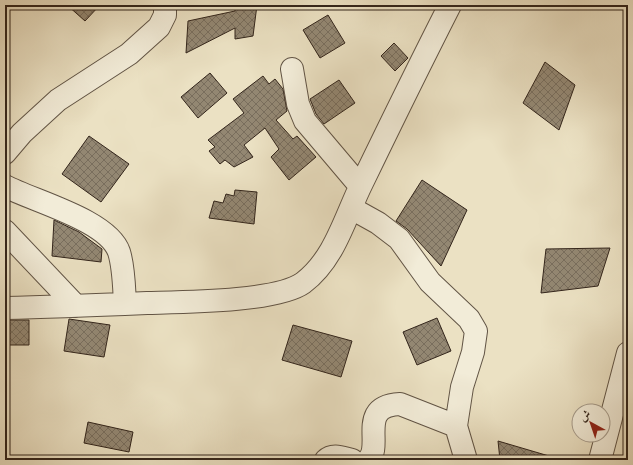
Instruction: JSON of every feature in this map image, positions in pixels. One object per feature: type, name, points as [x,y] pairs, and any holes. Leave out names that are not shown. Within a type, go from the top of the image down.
[{"type":"street","points":[[5,153],[22,133],[58,100],[128,54],[159,27],[165,14],[165,5]]},
{"type":"street","points":[[5,308],[212,300],[273,293],[290,289],[302,283],[314,273],[330,252],[360,186],[450,5]]},
{"type":"street","points":[[292,69],[298,104],[305,121],[360,186]]},
{"type":"street","points":[[5,186],[17,192],[54,205],[84,220],[112,241],[119,252],[125,304]]},
{"type":"street","points":[[351,208],[378,223],[398,240],[430,282],[469,319],[476,331],[473,352],[462,387],[456,426],[466,460]]},
{"type":"street","points":[[5,231],[76,306]]},
{"type":"street","points":[[600,460],[628,353]]},
{"type":"street","points":[[368,460],[371,457],[372,451],[374,420],[378,414],[392,405],[400,404],[456,426]]},
{"type":"street","points":[[326,460],[328,457],[338,456],[352,460]]},
{"type":"building","points":[[67,5],[100,5],[85,21]]},
{"type":"building","points":[[235,5],[257,5],[253,36],[235,39],[235,28],[186,53],[188,21],[235,11]]},
{"type":"building","points":[[328,15],[345,43],[320,58],[303,30]]},
{"type":"building","points":[[394,43],[408,58],[395,71],[381,56]]},
{"type":"building","points":[[545,62],[575,85],[559,130],[523,103]]},
{"type":"building","points":[[210,73],[227,93],[198,118],[181,97]]},
{"type":"building","points":[[263,76],[269,84],[275,79],[283,89],[287,111],[276,120],[293,139],[297,136],[316,157],[289,180],[271,157],[279,149],[265,128],[244,145],[253,157],[234,167],[225,160],[220,164],[209,151],[215,147],[208,140],[244,113],[233,99]]},
{"type":"building","points":[[339,80],[355,103],[324,124],[316,114],[310,99]]},
{"type":"building","points":[[89,136],[129,164],[101,202],[62,174]]},
{"type":"building","points":[[422,180],[467,210],[441,266],[407,229],[396,221]]},
{"type":"building","points":[[235,190],[257,192],[254,224],[209,218],[214,201],[223,203],[226,194],[234,196]]},
{"type":"building","points":[[54,220],[79,232],[102,249],[101,262],[52,256]]},
{"type":"building","points":[[610,248],[598,286],[541,293],[546,249]]},
{"type":"building","points":[[437,318],[451,351],[417,365],[403,332]]},
{"type":"building","points":[[69,319],[110,325],[104,357],[64,351]]},
{"type":"building","points":[[5,320],[29,320],[29,345],[5,345]]},
{"type":"building","points":[[293,325],[352,341],[341,377],[282,360]]},
{"type":"building","points":[[88,422],[133,432],[129,452],[84,443]]},
{"type":"building","points":[[498,441],[549,456],[549,460],[500,460]]}]
